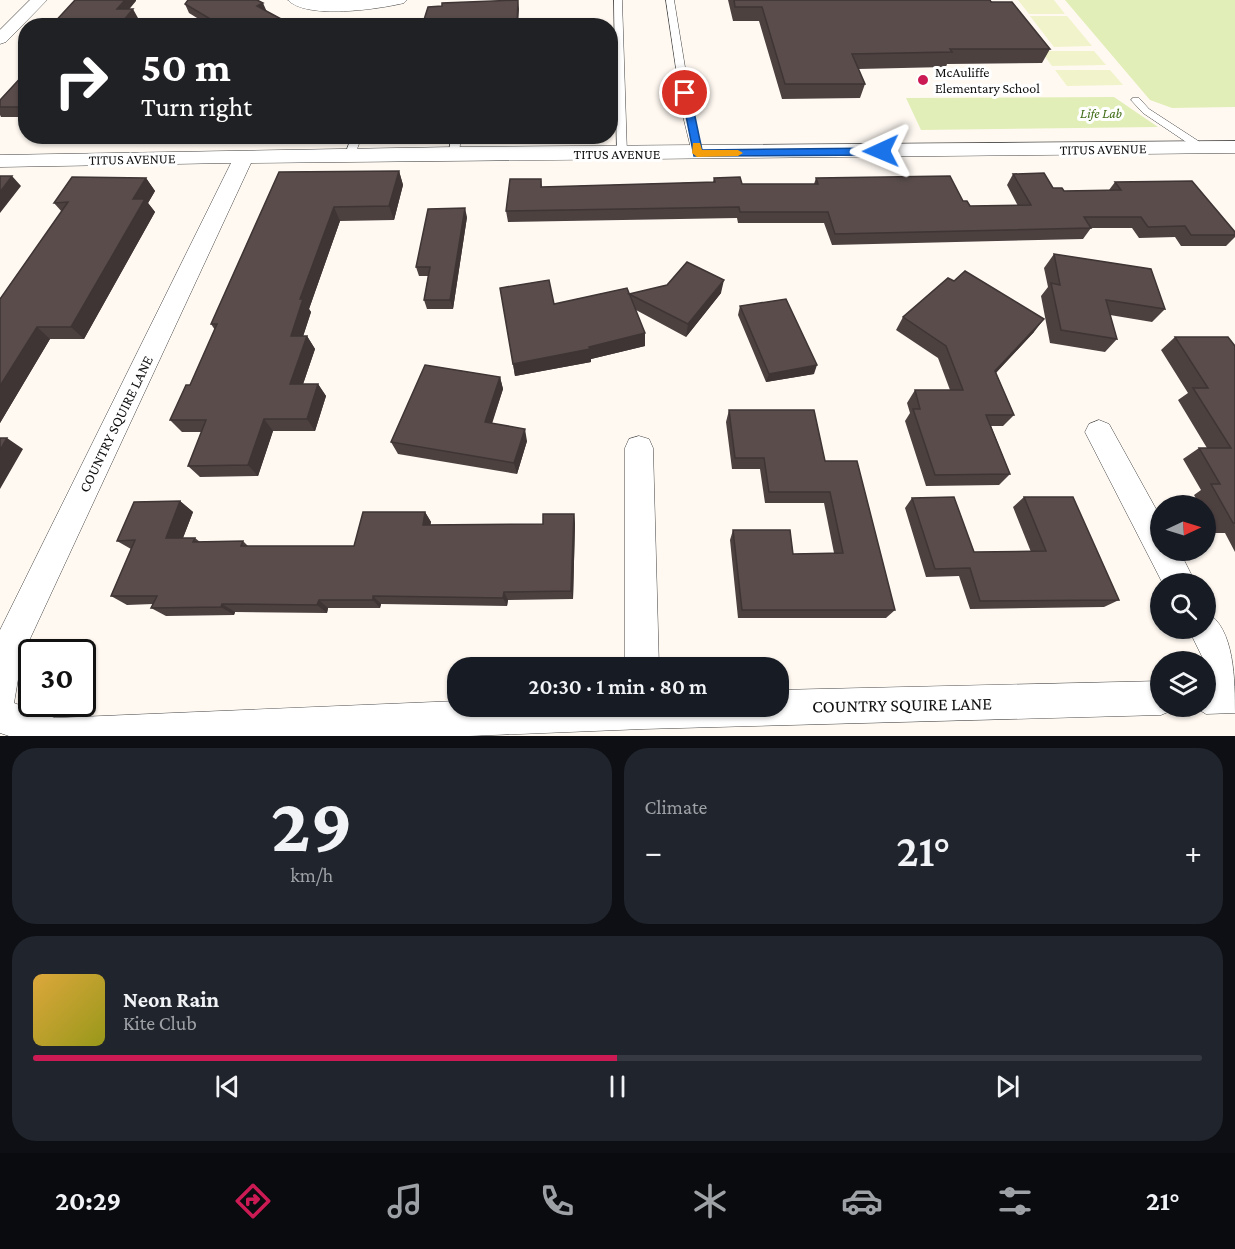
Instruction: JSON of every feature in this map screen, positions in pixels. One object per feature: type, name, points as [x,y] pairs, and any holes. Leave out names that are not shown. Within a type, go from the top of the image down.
[{"type":"street","points":[[21,18],[39,0]]},
{"type":"street","points":[[296,0],[306,4],[338,6],[399,0]]},
{"type":"street","points":[[0,39],[18,21]]},
{"type":"street","name":"TITUS AVENUE","points":[[0,160],[350,157],[455,145],[622,154],[1235,147]]},
{"type":"street","name":"COUNTRY SQUIRE LANE","points":[[0,695],[6,654],[243,157]]},
{"type":"street","points":[[1099,432],[1150,527]]},
{"type":"street","points":[[639,448],[642,657]]},
{"type":"street","points":[[1210,639],[1235,686]]},
{"type":"street","points":[[1216,697],[1235,696]]},
{"type":"street","name":"COUNTRY SQUIRE LANE","points":[[789,706],[1150,698]]},
{"type":"street","name":"COUNTRY SQUIRE LANE","points":[[0,716],[55,736],[469,717]]},
{"type":"lane","points":[[618,0],[622,154]]},
{"type":"lane","points":[[670,0],[688,116],[697,153]]},
{"type":"lane","points":[[1136,100],[1146,111],[1202,148]]},
{"type":"lane","points":[[350,157],[354,144]]},
{"type":"green space","points":[[1018,0],[1054,0],[1065,14],[1029,14]]},
{"type":"green space","points":[[1065,0],[1235,0],[1235,107],[1172,108],[1150,100]]},
{"type":"green space","points":[[1030,16],[1067,16],[1092,46],[1054,47]]},
{"type":"green space","points":[[1041,51],[1094,51],[1106,65],[1052,66]]},
{"type":"green space","points":[[1055,70],[1110,70],[1123,85],[1067,86]]},
{"type":"green space","name":"Life Lab","points":[[1114,97],[1158,127],[921,130],[906,98]]},
{"type":"building","points":[[75,0],[125,0],[117,9],[133,9],[126,18],[58,18]]},
{"type":"building","points":[[188,0],[257,0],[263,3],[257,6],[279,18],[209,18],[185,4]]},
{"type":"building","points":[[518,0],[517,18],[425,18],[428,7],[442,6],[442,3]]},
{"type":"building","points":[[734,0],[990,0],[991,2],[1012,2],[1050,49],[950,49],[952,52],[852,54],[865,84],[785,84],[762,7],[735,7]]},
{"type":"building","points":[[18,81],[18,107],[0,107],[0,100]]},
{"type":"building","points":[[399,171],[389,206],[334,207],[300,299],[303,299],[291,336],[307,336],[290,384],[318,384],[307,419],[264,419],[248,465],[188,466],[206,420],[170,420],[186,385],[190,385],[217,324],[211,324],[279,172]]},
{"type":"building","points":[[1044,173],[1053,188],[1062,188],[1064,191],[1121,190],[1115,182],[1192,181],[1235,232],[1235,235],[1191,235],[1185,226],[1148,227],[1141,217],[1084,217],[1091,228],[835,234],[828,212],[740,212],[739,207],[506,211],[510,179],[541,179],[541,187],[715,182],[714,178],[740,177],[742,184],[818,184],[816,178],[950,176],[963,201],[967,201],[970,206],[1031,205],[1013,174]]},
{"type":"building","points":[[0,176],[12,176],[0,192]]},
{"type":"building","points":[[72,177],[146,178],[133,199],[145,199],[71,327],[37,327],[0,386],[0,299],[68,202],[54,203]]},
{"type":"building","points":[[465,208],[450,300],[424,300],[430,267],[416,267],[428,209]]},
{"type":"building","points":[[1054,254],[1151,269],[1165,309],[1106,300],[1117,339],[1061,330],[1051,283],[1060,285]]},
{"type":"building","points":[[687,262],[724,280],[688,324],[629,294],[667,285]]},
{"type":"building","points":[[965,271],[1044,319],[995,371],[1014,415],[986,415],[1010,474],[935,475],[913,409],[920,409],[915,390],[963,390],[946,346],[903,317],[948,278],[954,281]]},
{"type":"building","points":[[549,280],[554,304],[627,288],[645,333],[589,347],[590,349],[513,364],[500,288]]},
{"type":"building","points":[[786,299],[817,365],[769,374],[740,306]]},
{"type":"building","points":[[1175,337],[1228,337],[1235,346],[1235,523],[1211,484],[1220,484],[1199,448],[1231,448],[1193,388],[1208,388]]},
{"type":"building","points":[[425,365],[500,377],[485,422],[525,429],[514,463],[391,442]]},
{"type":"building","points":[[729,410],[814,410],[825,461],[857,461],[895,610],[742,610],[733,530],[790,530],[793,554],[843,553],[830,492],[769,492],[764,458],[735,458]]},
{"type":"building","points":[[0,438],[7,438],[0,450]]},
{"type":"building","points":[[954,497],[974,552],[1046,551],[1024,497],[1073,497],[1119,600],[980,601],[970,568],[935,569],[912,498]]},
{"type":"building","points":[[180,501],[166,538],[195,538],[193,542],[243,541],[241,546],[354,546],[363,512],[425,512],[423,525],[543,524],[543,514],[574,514],[571,591],[504,592],[503,598],[373,596],[373,600],[319,600],[317,605],[222,604],[221,607],[151,608],[157,596],[111,596],[135,540],[117,541],[134,502]]},
{"type":"slow traffic","points":[[696,145],[697,153],[738,153]]},
{"type":"place","name":"McAuliffe Elementary School","points":[[923,80]]},
{"type":"route","points":[[685,93],[697,153],[881,151]]}]
